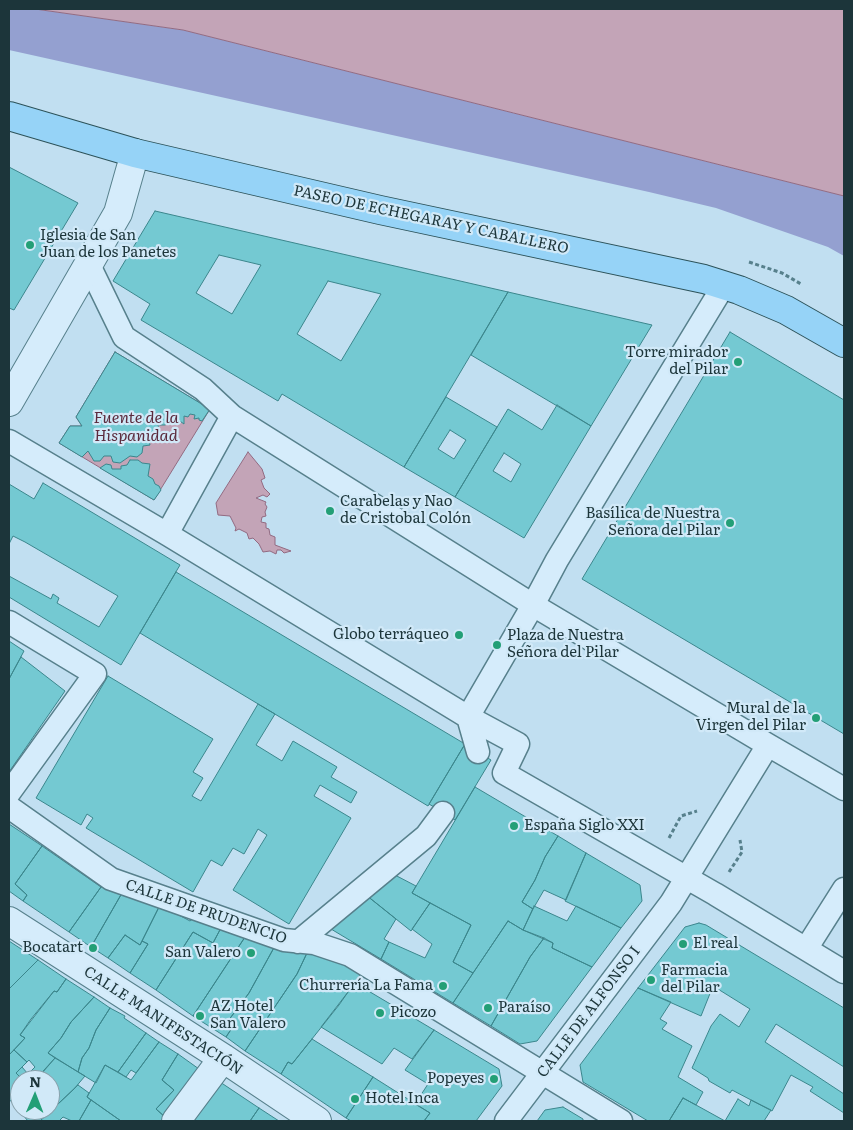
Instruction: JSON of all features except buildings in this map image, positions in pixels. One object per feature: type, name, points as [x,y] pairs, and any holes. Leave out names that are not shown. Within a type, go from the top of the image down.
[{"type":"main road","name":"PASEO DE ECHEGARAY Y CABALLERO","points":[[9,116],[136,153],[380,210],[672,272],[724,285],[786,310],[844,343]]},
{"type":"street","points":[[12,388],[118,213],[136,153]]},
{"type":"street","points":[[88,263],[124,337],[203,389],[232,416],[533,605],[768,746],[844,789]]},
{"type":"street","points":[[478,752],[468,717],[557,560],[724,285]]},
{"type":"street","points":[[167,534],[232,416]]},
{"type":"street","points":[[9,441],[167,534],[468,717],[518,744],[504,773],[844,972]]},
{"type":"street","points":[[9,622],[95,674],[9,792]]},
{"type":"street","points":[[686,878],[768,746]]},
{"type":"street","name":"CALLE DE PRUDENCIO","points":[[9,807],[111,879],[284,940],[314,943],[329,947],[362,962],[621,1121]]},
{"type":"street","points":[[298,942],[426,836],[443,813]]},
{"type":"street","name":"CALLE DE ALFONSO I","points":[[506,1121],[671,903],[686,878]]},
{"type":"street","points":[[806,949],[844,889]]},
{"type":"street","name":"CALLE MANIFESTACIÓN","points":[[9,921],[223,1058],[317,1121]]},
{"type":"street","points":[[176,1121],[223,1058]]},
{"type":"shaded area","points":[[9,9],[35,9],[183,30],[844,196],[844,256],[828,247],[716,208],[9,50]]},
{"type":"water","points":[[35,9],[844,9],[844,196],[183,30]]},
{"type":"water","name":"Fuente de la Hispanidad","points":[[115,352],[210,409],[154,500],[59,443],[70,426],[82,426],[76,417]]},
{"type":"water","points":[[248,452],[262,469],[265,478],[261,480],[264,488],[270,494],[267,497],[263,495],[256,498],[266,502],[266,516],[262,517],[261,522],[266,523],[266,528],[269,529],[270,535],[275,537],[275,545],[291,551],[284,553],[281,550],[277,550],[276,554],[270,551],[263,552],[253,538],[249,539],[247,533],[239,529],[235,531],[236,528],[230,516],[218,515],[216,503]]},
{"type":"place","name":"Iglesia de San Juan de los Panetes","points":[[30,245]]},
{"type":"place","name":"Torre mirador del Pilar","points":[[738,362]]},
{"type":"place","name":"Carabelas y Nao de Cristobal Colón","points":[[330,511]]},
{"type":"place","name":"Basílica de Nuestra Señora del Pilar","points":[[730,523]]},
{"type":"place","name":"Globo terráqueo","points":[[459,635]]},
{"type":"place","name":"Plaza de Nuestra Señora del Pilar","points":[[497,645]]},
{"type":"place","name":"Mural de la Virgen del Pilar","points":[[816,718]]},
{"type":"place","name":"España Siglo XXI","points":[[514,826]]},
{"type":"place","name":"El real","points":[[683,944]]},
{"type":"place","name":"Bocatart","points":[[93,948]]},
{"type":"place","name":"San Valero","points":[[251,953]]},
{"type":"place","name":"Farmacia del Pilar","points":[[651,980]]},
{"type":"place","name":"Churrería La Fama","points":[[443,986]]},
{"type":"place","name":"Paraíso","points":[[488,1008]]},
{"type":"place","name":"Picozo","points":[[380,1013]]},
{"type":"place","name":"AZ Hotel San Valero","points":[[200,1016]]},
{"type":"place","name":"Popeyes","points":[[494,1079]]},
{"type":"place","name":"Hotel Inca","points":[[355,1099]]}]
